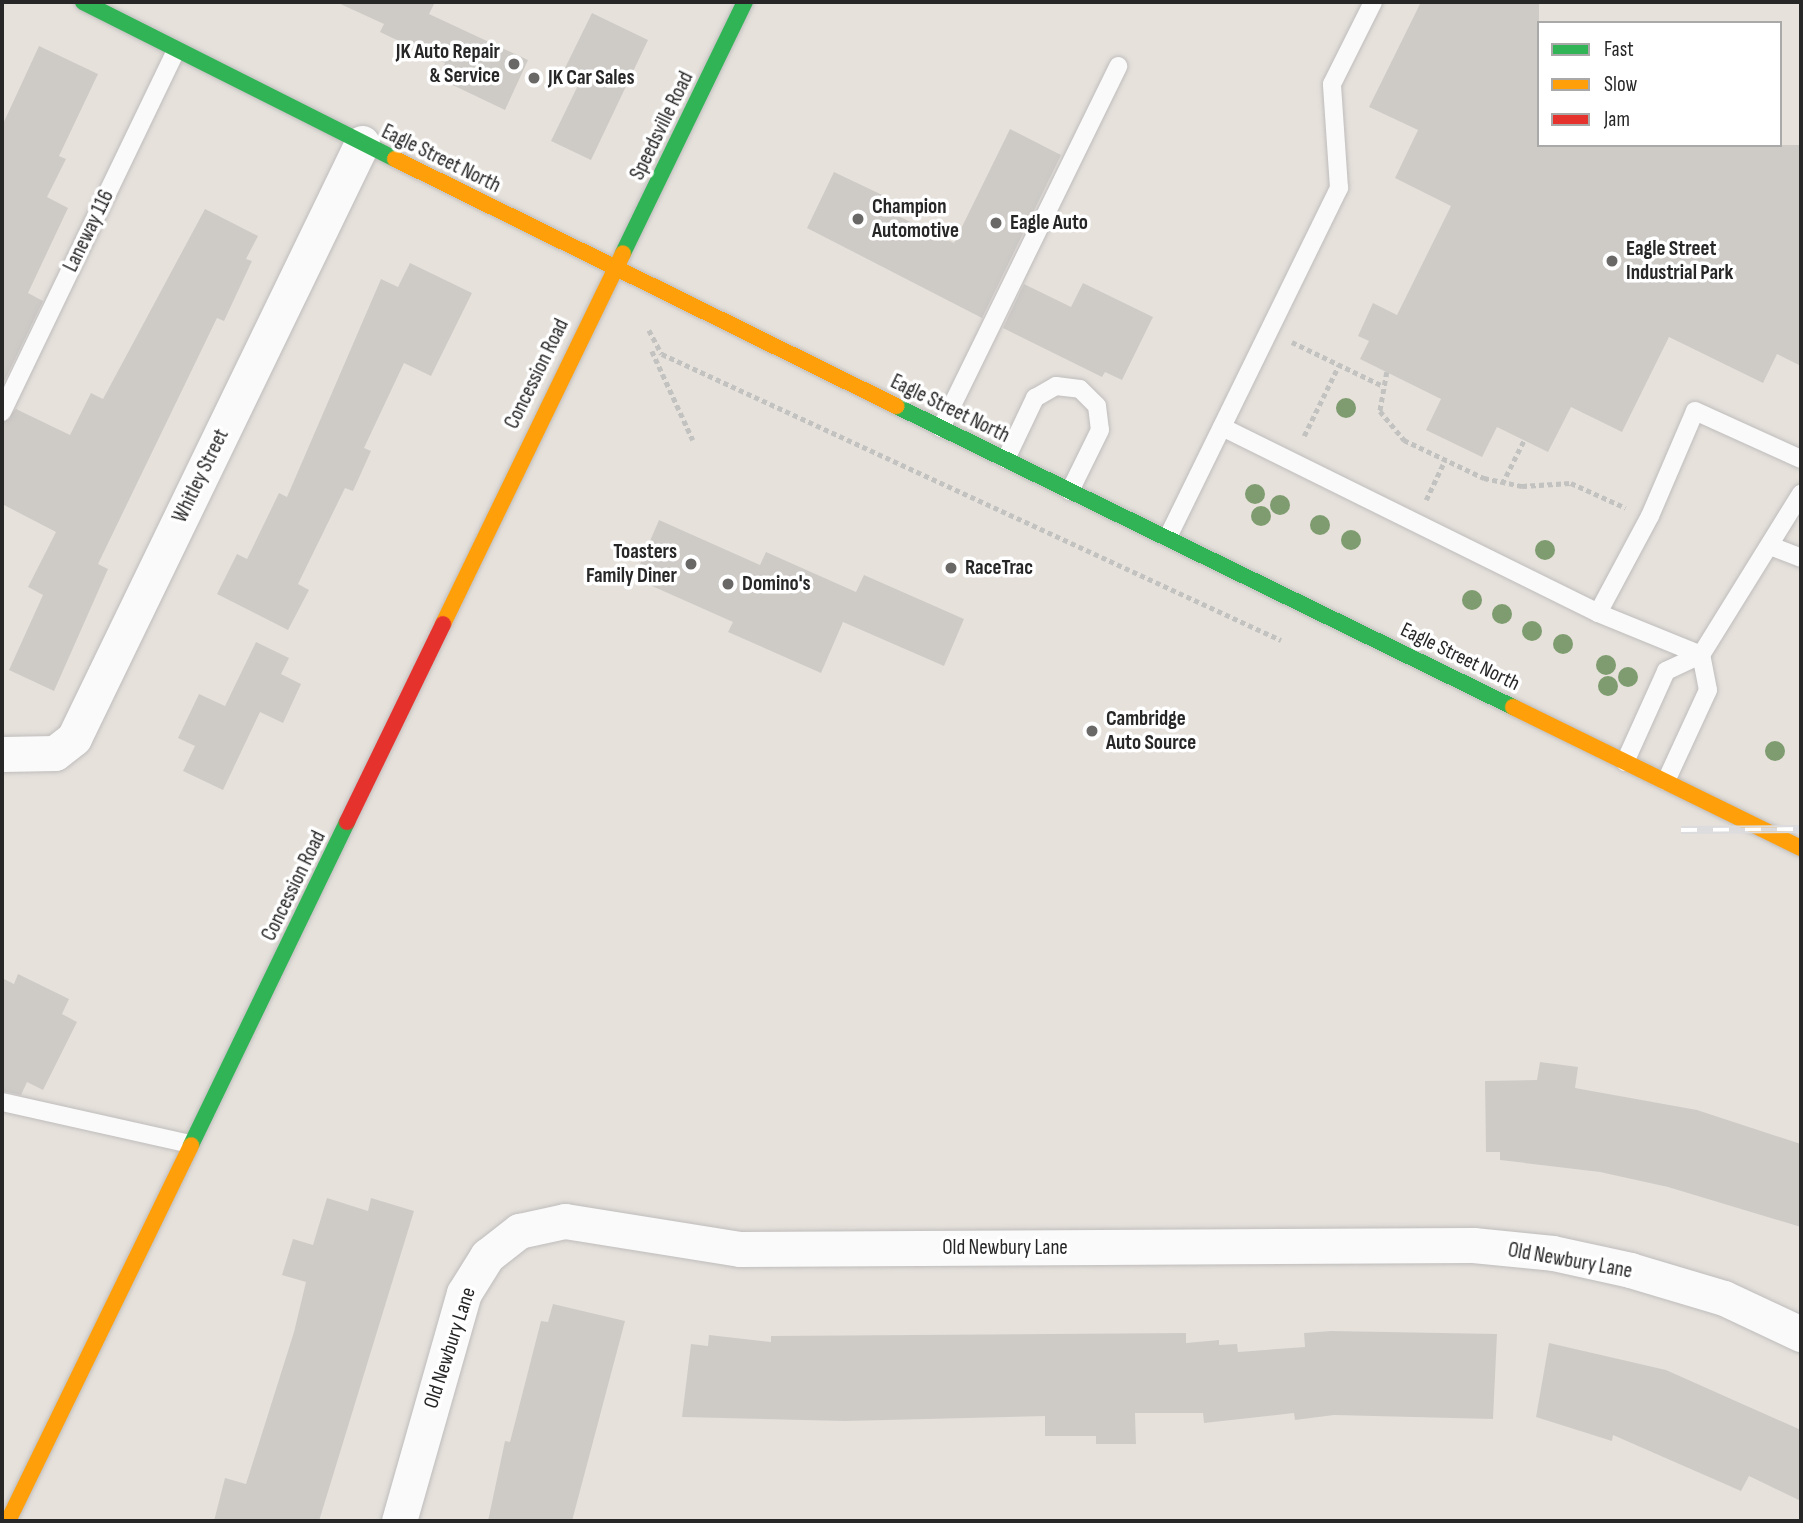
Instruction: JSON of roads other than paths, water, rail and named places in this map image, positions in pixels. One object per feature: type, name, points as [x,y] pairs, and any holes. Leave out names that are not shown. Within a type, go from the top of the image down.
[{"type":"main road","name":"Eagle Street North","points":[[83,2],[176,51],[615,268],[1801,848]]},
{"type":"main road","name":"Speedsville Road","points":[[615,268],[745,2]]},
{"type":"main road","name":"Concession Road","points":[[8,1521],[615,268]]},
{"type":"street","name":"Whitley Street","points":[[2,754],[55,754],[74,738],[362,143]]},
{"type":"street","name":"Old Newbury Lane","points":[[399,1521],[464,1293],[487,1256],[519,1231],[565,1222],[740,1249],[1473,1245],[1630,1270],[1724,1298],[1801,1334]]},
{"type":"lane","points":[[1168,537],[1339,188],[1332,84],[1373,2]]},
{"type":"lane","name":"Laneway 116","points":[[2,412],[176,51]]},
{"type":"lane","points":[[941,428],[1118,66]]},
{"type":"lane","points":[[1006,459],[1035,398],[1056,386],[1080,389],[1097,406],[1100,430],[1070,491]]},
{"type":"lane","points":[[1598,613],[1650,516],[1695,411],[1801,459]]},
{"type":"lane","points":[[1222,427],[1598,613],[1701,655]]},
{"type":"lane","points":[[1625,762],[1667,671],[1701,655],[1773,547],[1801,494]]},
{"type":"lane","points":[[1773,547],[1801,558]]},
{"type":"lane","points":[[1666,782],[1708,690],[1701,655]]},
{"type":"lane","points":[[2,1102],[190,1144]]},
{"type":"railway","points":[[1681,830],[1801,829]]},
{"type":"place","name":"JK Auto Repair & Service","points":[[514,64]]},
{"type":"place","name":"JK Car Sales","points":[[534,78]]},
{"type":"place","name":"Champion Automotive","points":[[858,219]]},
{"type":"place","name":"Eagle Auto","points":[[996,223]]},
{"type":"place","name":"Eagle Street Industrial Park","points":[[1612,261]]},
{"type":"place","name":"Toasters Family Diner","points":[[691,564]]},
{"type":"place","name":"RaceTrac","points":[[951,568]]},
{"type":"place","name":"Domino's","points":[[728,584]]},
{"type":"place","name":"Cambridge Auto Source","points":[[1092,731]]}]
